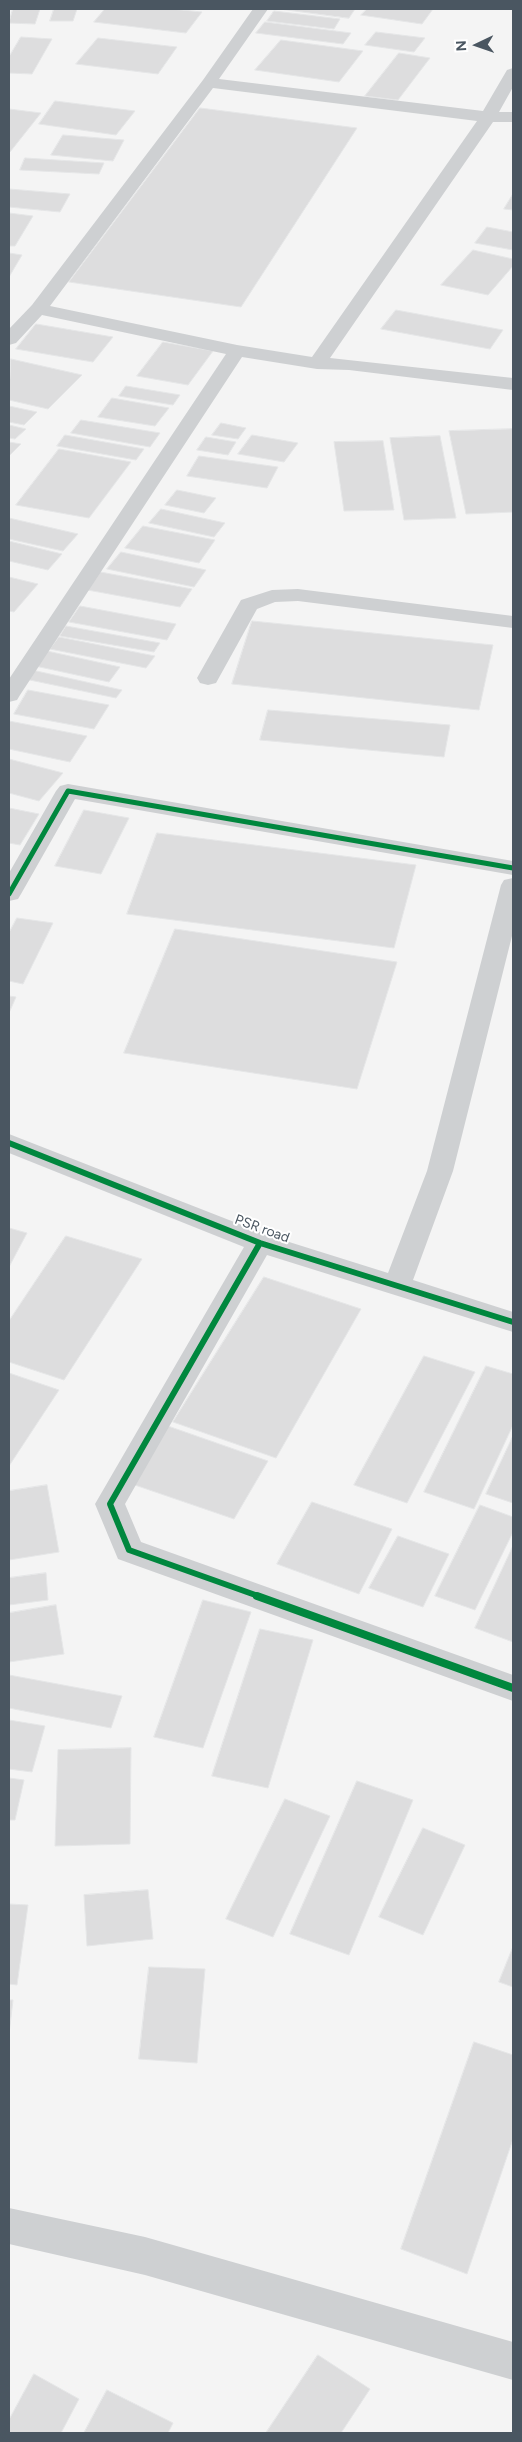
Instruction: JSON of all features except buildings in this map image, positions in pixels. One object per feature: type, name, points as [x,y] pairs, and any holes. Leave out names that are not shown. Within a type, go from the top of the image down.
[{"type":"street","points":[[9,339],[38,309],[209,83],[260,9]]},
{"type":"street","points":[[317,363],[488,117],[513,73]]},
{"type":"street","points":[[209,83],[488,117],[513,117]]},
{"type":"street","points":[[38,309],[237,351],[317,363],[349,364],[513,384]]},
{"type":"street","points":[[9,695],[237,351]]},
{"type":"street","points":[[208,678],[249,605],[272,596],[298,595],[513,622]]},
{"type":"street","points":[[9,894],[68,791],[513,868]]},
{"type":"street","points":[[397,1286],[440,1171],[513,885]]},
{"type":"street","name":"PSR road","points":[[9,1143],[260,1244],[513,1322]]},
{"type":"street","points":[[260,1244],[110,1504],[129,1550],[513,1688]]},
{"type":"street","points":[[9,2226],[145,2256],[513,2361]]},
{"type":"cycle path","points":[[9,894],[68,791],[513,868]]},
{"type":"cycle path","points":[[9,1143],[260,1243],[513,1322]]},
{"type":"cycle path","points":[[260,1243],[110,1504],[129,1550],[513,1688]]}]
